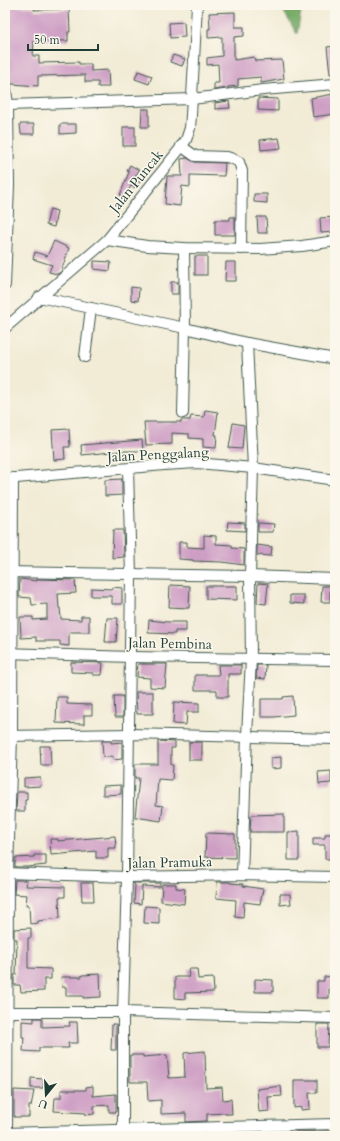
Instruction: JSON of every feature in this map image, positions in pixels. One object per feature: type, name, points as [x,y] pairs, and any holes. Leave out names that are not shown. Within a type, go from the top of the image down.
[{"type":"street","name":"Jalan Puncak","points":[[5,328],[39,297],[107,240],[169,164],[186,140],[190,128],[197,5]]},
{"type":"street","points":[[5,82],[8,105],[9,185],[5,285]]},
{"type":"street","points":[[8,105],[192,99],[263,90],[335,84]]},
{"type":"street","points":[[182,146],[195,156],[227,157],[239,162],[242,171],[241,249]]},
{"type":"street","points":[[107,240],[147,246],[241,249],[302,246],[335,241]]},
{"type":"street","points":[[183,413],[186,328],[184,248]]},
{"type":"street","points":[[39,297],[186,328],[247,343],[335,359]]},
{"type":"street","points":[[85,357],[91,308]]},
{"type":"street","points":[[242,875],[251,658],[250,576],[253,468],[247,343]]},
{"type":"street","name":"Jalan Penggalang","points":[[9,478],[197,463],[253,468],[335,480]]},
{"type":"street","points":[[123,1133],[123,1012],[131,657],[131,575],[128,468]]},
{"type":"street","points":[[9,478],[6,1134],[123,1133],[335,1124]]},
{"type":"street","points":[[9,572],[335,579]]},
{"type":"street","name":"Jalan Pembina","points":[[9,653],[131,657],[335,660]]},
{"type":"street","points":[[9,736],[130,734],[335,739]]},
{"type":"street","name":"Jalan Pramuka","points":[[6,873],[127,877],[242,875],[335,877]]},
{"type":"street","points":[[6,1012],[123,1012],[335,1018]]},
{"type":"green space","points":[[280,5],[302,5],[297,34]]},
{"type":"building","points":[[5,6],[35,7],[34,10],[69,9],[70,32],[68,32],[68,41],[35,40],[33,56],[39,56],[39,63],[79,62],[79,64],[91,64],[91,71],[108,70],[109,87],[98,87],[98,82],[85,82],[85,75],[38,76],[38,86],[12,84],[10,78],[8,77],[8,49],[5,48]]},
{"type":"building","points":[[235,12],[235,27],[244,27],[244,36],[234,37],[234,60],[254,57],[255,61],[282,60],[284,79],[261,83],[261,77],[238,79],[238,86],[214,90],[214,83],[219,83],[218,64],[207,65],[207,58],[222,56],[222,37],[208,38],[208,29],[210,29],[209,13]]},
{"type":"building","points":[[184,22],[185,37],[170,38],[169,23]]},
{"type":"building","points":[[335,46],[335,74],[330,74],[327,47]]},
{"type":"building","points":[[173,55],[185,59],[182,66],[170,62]]},
{"type":"building","points":[[138,71],[152,76],[149,84],[135,79]]},
{"type":"building","points":[[334,94],[335,114],[313,117],[311,98]]},
{"type":"building","points":[[258,98],[278,99],[278,111],[258,110]]},
{"type":"building","points":[[229,101],[230,108],[215,109],[215,103]]},
{"type":"building","points":[[142,109],[149,109],[149,127],[141,127]]},
{"type":"building","points":[[20,124],[34,124],[34,134],[21,134]]},
{"type":"building","points":[[60,124],[76,124],[76,133],[60,134]]},
{"type":"building","points":[[123,127],[135,127],[135,146],[123,146]]},
{"type":"building","points":[[279,138],[281,148],[261,150],[260,140]]},
{"type":"building","points":[[187,158],[195,162],[225,163],[224,176],[190,175],[190,187],[182,186],[180,206],[165,204],[167,176],[182,176],[181,159]]},
{"type":"building","points":[[130,165],[139,170],[134,179],[140,182],[137,188],[131,186],[124,197],[120,195],[129,172],[127,171]]},
{"type":"building","points":[[254,194],[267,194],[267,203],[254,202]]},
{"type":"building","points":[[50,209],[57,211],[54,227],[46,225]]},
{"type":"building","points":[[230,217],[235,217],[235,235],[215,235],[215,220],[230,220]]},
{"type":"building","points":[[257,217],[266,217],[267,233],[258,233]]},
{"type":"building","points":[[335,217],[335,232],[321,233],[320,218]]},
{"type":"building","points":[[54,241],[69,248],[61,272],[57,274],[49,272],[52,265],[33,259],[35,252],[47,256]]},
{"type":"building","points":[[195,256],[207,256],[207,275],[195,275]]},
{"type":"building","points":[[94,261],[111,262],[110,271],[94,269]]},
{"type":"building","points":[[226,262],[236,262],[236,281],[225,281]]},
{"type":"building","points":[[171,282],[178,282],[178,294],[171,294]]},
{"type":"building","points":[[131,287],[139,288],[138,301],[131,300]]},
{"type":"building","points":[[205,410],[218,412],[215,435],[217,435],[216,448],[203,447],[203,439],[189,438],[189,434],[172,433],[172,444],[146,445],[144,422],[181,422],[181,420],[190,420],[191,416],[204,417]]},
{"type":"building","points":[[233,423],[244,425],[242,449],[229,448]]},
{"type":"building","points":[[69,429],[70,447],[64,447],[65,459],[54,460],[52,430]]},
{"type":"building","points":[[142,440],[143,451],[121,451],[82,455],[81,445]]},
{"type":"building","points":[[122,479],[122,495],[105,496],[105,480]]},
{"type":"building","points":[[228,522],[245,523],[245,531],[227,530]]},
{"type":"building","points":[[258,523],[274,524],[273,532],[258,532]]},
{"type":"building","points":[[113,530],[123,530],[124,557],[112,558]]},
{"type":"building","points":[[204,535],[216,536],[216,544],[232,545],[232,548],[244,549],[244,565],[179,559],[179,542],[187,542],[187,547],[204,548]]},
{"type":"building","points":[[257,545],[272,547],[271,556],[257,555]]},
{"type":"building","points":[[20,579],[37,581],[37,579],[75,580],[76,593],[58,594],[61,619],[81,620],[81,616],[89,616],[89,632],[69,632],[69,646],[60,645],[60,641],[36,641],[36,637],[21,638],[20,617],[33,617],[33,620],[47,619],[47,604],[32,605],[31,598],[19,597]]},
{"type":"building","points":[[258,583],[268,584],[266,604],[257,603]]},
{"type":"building","points":[[170,585],[190,586],[189,608],[169,607]]},
{"type":"building","points":[[206,586],[237,586],[237,600],[206,599]]},
{"type":"building","points":[[322,586],[330,586],[330,602],[321,602]]},
{"type":"building","points":[[112,587],[122,588],[122,604],[112,604],[112,596],[91,596],[91,588],[112,589]]},
{"type":"building","points":[[290,595],[304,595],[304,604],[290,603]]},
{"type":"building","points":[[107,618],[118,618],[116,642],[105,642]]},
{"type":"building","points":[[149,620],[186,622],[186,631],[175,631],[175,634],[148,633]]},
{"type":"building","points":[[71,662],[103,663],[102,675],[71,672]]},
{"type":"building","points":[[138,664],[167,664],[165,688],[150,687],[150,678],[137,677]]},
{"type":"building","points":[[218,665],[241,665],[241,674],[228,674],[228,697],[217,697],[217,690],[195,690],[195,675],[219,675]]},
{"type":"building","points":[[257,665],[266,665],[265,679],[256,678]]},
{"type":"building","points":[[136,692],[153,692],[153,714],[137,714]]},
{"type":"building","points":[[114,696],[123,696],[123,717],[115,717]]},
{"type":"building","points":[[293,696],[294,715],[261,717],[261,699],[283,699],[283,697]]},
{"type":"building","points":[[57,697],[67,697],[67,704],[92,705],[92,715],[84,715],[84,724],[56,723]]},
{"type":"building","points":[[174,702],[199,703],[199,712],[187,712],[186,725],[173,724]]},
{"type":"building","points":[[102,741],[111,741],[111,743],[122,742],[122,759],[113,760],[113,756],[103,757]]},
{"type":"building","points":[[158,741],[175,742],[175,748],[171,748],[171,765],[173,765],[172,780],[158,779],[156,805],[163,806],[161,821],[135,817],[139,778],[135,778],[135,764],[158,764]]},
{"type":"building","points":[[189,742],[202,742],[202,760],[189,760]]},
{"type":"building","points":[[40,746],[50,746],[51,765],[41,765]]},
{"type":"building","points":[[281,757],[281,768],[271,769],[271,758]]},
{"type":"building","points":[[331,771],[331,783],[319,784],[318,772]]},
{"type":"building","points":[[40,777],[41,786],[24,787],[24,778]]},
{"type":"building","points":[[121,785],[121,794],[103,795],[103,786]]},
{"type":"building","points":[[17,792],[27,792],[25,811],[16,811]]},
{"type":"building","points":[[284,814],[284,832],[250,832],[251,815]]},
{"type":"building","points":[[299,831],[299,860],[288,860],[288,832]]},
{"type":"building","points":[[206,833],[235,834],[235,858],[205,857]]},
{"type":"building","points":[[325,834],[334,834],[334,859],[325,859],[325,845],[313,845],[313,838],[325,838]]},
{"type":"building","points":[[115,836],[116,848],[108,848],[108,858],[96,858],[96,851],[51,855],[50,839],[58,839],[58,841]]},
{"type":"building","points":[[34,855],[46,855],[46,865],[15,867],[15,858],[34,857]]},
{"type":"building","points":[[15,880],[27,880],[26,886],[65,887],[65,897],[59,897],[60,918],[38,921],[38,923],[30,924],[29,905],[26,905],[27,895],[14,894]]},
{"type":"building","points":[[217,882],[230,882],[243,884],[243,886],[263,889],[260,904],[244,902],[243,918],[235,917],[236,900],[216,898]]},
{"type":"building","points":[[81,883],[93,883],[94,901],[82,901]]},
{"type":"building","points":[[133,883],[160,883],[160,887],[142,886],[141,904],[134,903],[135,885]]},
{"type":"building","points":[[162,884],[176,884],[176,888],[185,889],[184,904],[161,901]]},
{"type":"building","points":[[280,894],[290,894],[291,904],[280,905]]},
{"type":"building","points":[[145,906],[159,907],[159,924],[144,923]]},
{"type":"building","points":[[31,928],[31,938],[28,938],[28,968],[51,969],[51,979],[44,979],[44,991],[21,992],[20,985],[14,985],[14,975],[16,975],[17,939],[14,939],[14,929]]},
{"type":"building","points":[[188,969],[197,969],[198,979],[213,978],[214,992],[185,993],[185,999],[175,998],[175,977],[189,977]]},
{"type":"building","points":[[100,974],[101,997],[83,998],[83,996],[66,996],[66,987],[62,987],[61,977],[82,977],[82,975]]},
{"type":"building","points":[[335,976],[335,988],[329,989],[329,998],[317,998],[317,981],[324,981],[324,977]]},
{"type":"building","points":[[255,979],[273,980],[273,992],[255,992]]},
{"type":"building","points":[[34,1018],[42,1018],[42,1027],[70,1026],[69,1022],[77,1022],[78,1043],[68,1043],[69,1048],[39,1048],[39,1052],[23,1051],[24,1037],[22,1037],[22,1021],[34,1022]]},
{"type":"building","points":[[112,1024],[116,1024],[116,1050],[111,1050]]},
{"type":"building","points":[[317,1024],[329,1024],[328,1047],[317,1047]]},
{"type":"building","points":[[205,1051],[206,1088],[222,1087],[223,1100],[231,1099],[232,1114],[207,1114],[207,1121],[186,1122],[186,1113],[161,1114],[161,1100],[148,1101],[147,1082],[130,1082],[130,1055],[143,1055],[143,1057],[167,1055],[169,1078],[185,1077],[184,1053]]},
{"type":"building","points":[[31,1078],[43,1079],[43,1088],[31,1088]]},
{"type":"building","points":[[294,1080],[317,1080],[317,1093],[309,1093],[310,1109],[301,1110],[301,1107],[294,1108]]},
{"type":"building","points":[[93,1086],[93,1096],[116,1094],[116,1112],[109,1112],[109,1105],[94,1106],[94,1114],[86,1115],[86,1113],[54,1111],[55,1098],[61,1098],[61,1090],[86,1090],[86,1087]]},
{"type":"building","points":[[281,1086],[282,1096],[268,1097],[269,1111],[259,1112],[257,1089]]},
{"type":"building","points":[[14,1090],[34,1091],[31,1106],[29,1106],[29,1117],[14,1117]]},
{"type":"building","points":[[329,1131],[329,1136],[295,1136],[295,1132]]}]
